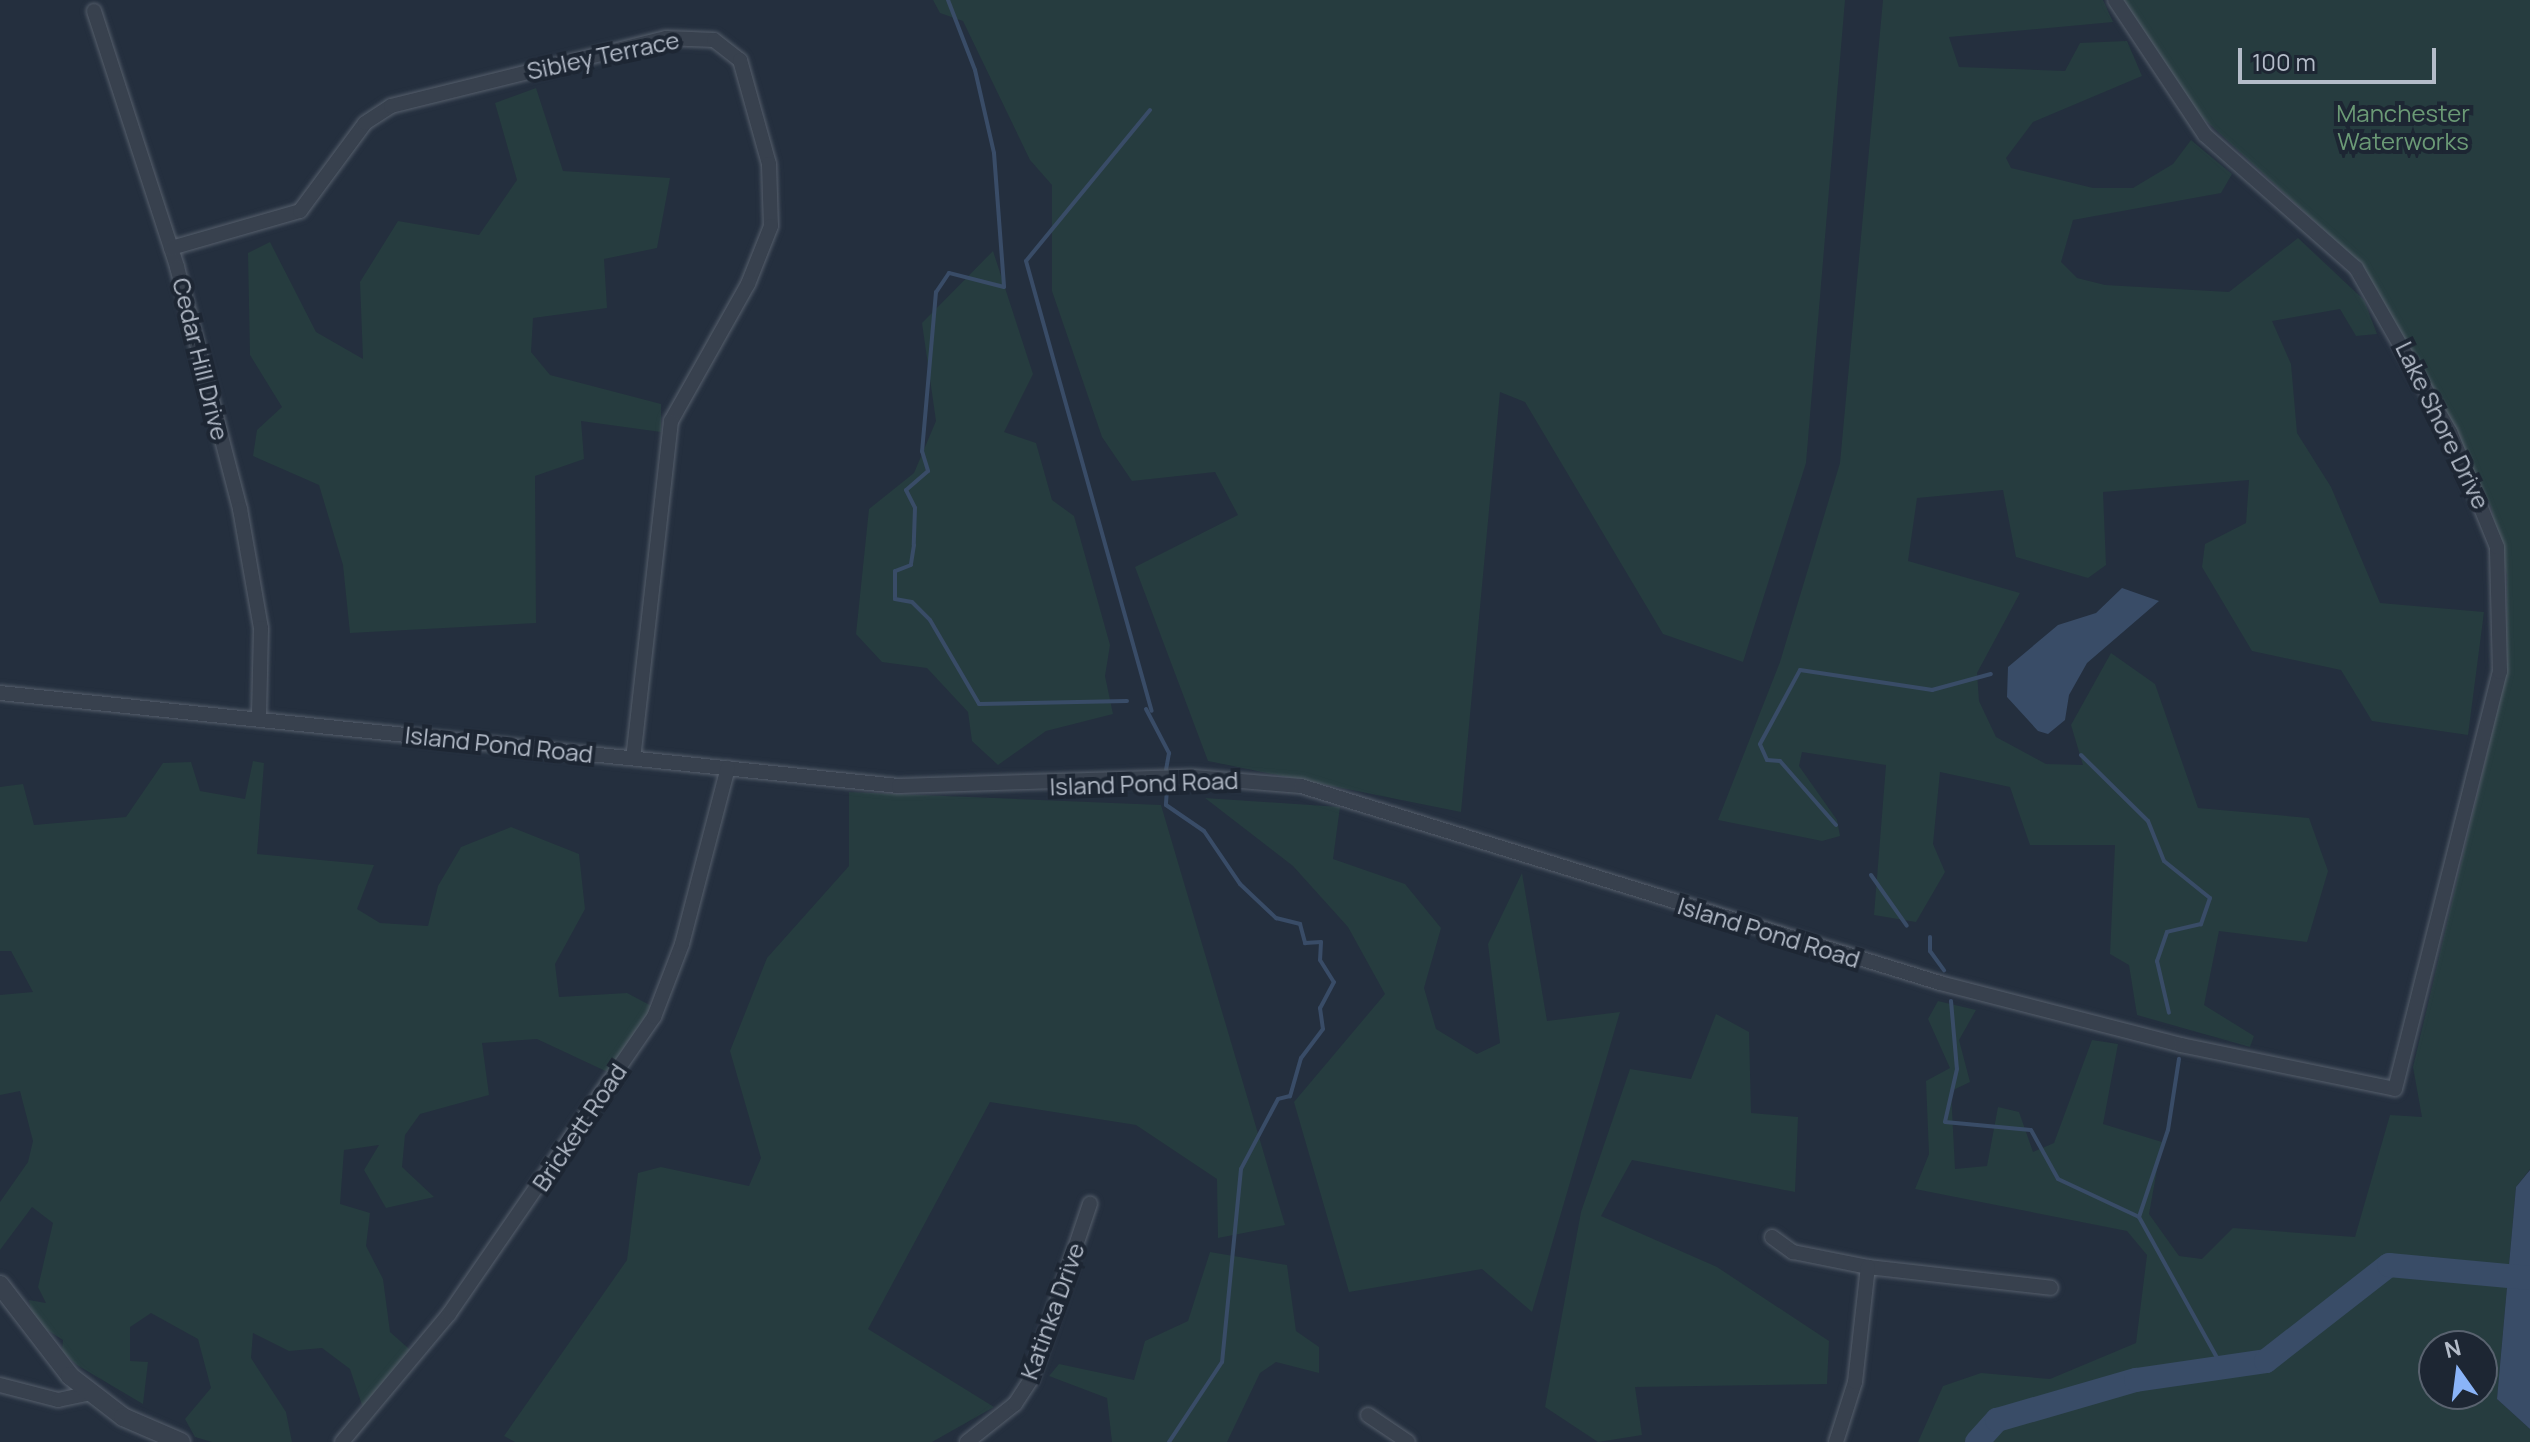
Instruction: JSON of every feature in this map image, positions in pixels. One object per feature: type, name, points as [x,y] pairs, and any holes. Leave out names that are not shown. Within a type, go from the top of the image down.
[{"type":"street","name":"Lake Shore Drive","points":[[2115,0],[2205,135],[2356,268],[2450,432],[2497,547],[2500,672],[2395,1089]]},
{"type":"street","name":"Cedar Hill Drive","points":[[94,11],[171,248],[257,598],[259,717]]},
{"type":"street","name":"Sibley Terrace","points":[[171,248],[300,211],[365,123],[391,106],[666,38],[714,40],[740,60],[769,164],[771,226],[748,284],[671,421],[633,758]]},
{"type":"street","name":"Island Pond Road","points":[[0,693],[946,788],[1193,777],[1301,786],[1940,983],[2181,1045],[2395,1089]]},
{"type":"street","name":"Brickett Road","points":[[342,1442],[449,1314],[654,1017],[686,930],[728,768]]},
{"type":"street","name":"Katinka Drive","points":[[967,1442],[1015,1404],[1031,1379],[1090,1204]]},
{"type":"street","points":[[1772,1237],[1793,1252],[1868,1267],[2051,1288]]},
{"type":"street","points":[[1836,1442],[1855,1382],[1868,1267]]},
{"type":"street","points":[[0,1285],[30,1332],[90,1393],[181,1442]]},
{"type":"street","points":[[0,1385],[58,1400],[90,1393]]},
{"type":"street","points":[[1368,1415],[1408,1442]]},
{"type":"green space","points":[[933,0],[1845,0],[1806,463],[1743,662],[1663,634],[1525,402],[1500,392],[1461,812],[1208,761],[1135,567],[1238,515],[1215,472],[1132,481],[1102,437],[1052,291],[1052,185],[1030,160],[963,21],[940,13]]},
{"type":"green space","points":[[1883,0],[2103,0],[2113,22],[1949,37],[1959,67],[2065,71],[2080,43],[2127,41],[2142,76],[2033,122],[2006,158],[2011,168],[2093,188],[2133,188],[2173,164],[2191,140],[2232,174],[2221,193],[2073,220],[2061,262],[2077,278],[2105,285],[2229,292],[2298,238],[2364,300],[2377,334],[2356,336],[2340,309],[2272,321],[2291,364],[2297,433],[2331,487],[2380,603],[2484,612],[2468,735],[2372,721],[2341,670],[2252,651],[2202,567],[2205,544],[2246,523],[2249,480],[2103,492],[2106,565],[2088,578],[2016,557],[2003,490],[1917,498],[1908,561],[2020,593],[1977,673],[1979,701],[1996,737],[2046,764],[2083,765],[2071,725],[2111,653],[2155,684],[2198,808],[2309,818],[2328,871],[2307,942],[2219,931],[2204,1005],[2254,1036],[2250,1047],[2137,1015],[2129,965],[2110,954],[2115,845],[2030,845],[2010,787],[1940,772],[1933,844],[1945,872],[1916,922],[1874,915],[1886,765],[1802,752],[1799,766],[1837,820],[1840,836],[1822,841],[1718,820],[1780,662],[1840,463]]},
{"type":"green space","name":"Manchester Waterworks","points":[[2121,0],[2530,0],[2530,1169],[2516,1187],[2498,1388],[2498,1330],[2418,1330],[2418,1410],[2498,1410],[2498,1400],[2530,1429],[2530,1442],[1918,1442],[1943,1386],[1981,1373],[2050,1379],[2136,1343],[2147,1255],[2127,1231],[1915,1189],[1929,1154],[1926,1081],[1950,1068],[1928,1019],[1938,1001],[1976,1010],[1959,1040],[1970,1082],[1951,1091],[1955,1169],[1987,1166],[1998,1107],[2019,1112],[2033,1152],[2054,1143],[2092,1040],[2118,1044],[2103,1124],[2162,1142],[2149,1214],[2179,1256],[2202,1259],[2233,1228],[2355,1237],[2390,1115],[2422,1117],[2413,1067],[2506,674],[2507,575],[2491,507],[2433,388],[2359,262],[2191,107]]},
{"type":"green space","points":[[536,88],[563,171],[670,178],[657,248],[604,259],[607,308],[533,318],[531,352],[550,375],[661,404],[661,432],[581,421],[584,459],[535,476],[536,623],[350,633],[343,565],[319,485],[253,456],[257,430],[282,407],[250,355],[248,253],[270,242],[316,332],[363,359],[360,282],[398,221],[479,235],[517,180],[495,103]]},
{"type":"green space","points":[[993,251],[1033,374],[1004,432],[1036,443],[1052,500],[1074,516],[1110,645],[1105,676],[1113,714],[1046,731],[998,765],[972,741],[968,712],[927,668],[882,662],[856,634],[869,509],[914,473],[936,421],[922,323]]},
{"type":"green space","points":[[253,761],[264,763],[257,854],[374,865],[357,909],[380,923],[428,926],[438,886],[461,847],[511,827],[579,854],[585,909],[555,964],[559,997],[627,993],[657,1009],[614,1075],[537,1039],[482,1043],[489,1095],[420,1114],[405,1135],[402,1167],[434,1197],[386,1208],[364,1170],[379,1145],[344,1150],[340,1204],[370,1213],[366,1246],[383,1279],[390,1332],[417,1356],[366,1417],[350,1369],[322,1348],[289,1351],[253,1333],[251,1358],[286,1412],[292,1442],[212,1442],[195,1437],[185,1419],[211,1388],[198,1339],[151,1313],[130,1327],[130,1361],[148,1362],[143,1404],[77,1365],[62,1351],[63,1340],[33,1321],[29,1300],[46,1303],[38,1287],[53,1223],[32,1207],[0,1250],[0,1202],[28,1162],[33,1141],[20,1091],[0,1095],[0,995],[33,992],[11,951],[0,951],[0,787],[23,784],[34,825],[126,817],[163,763],[191,762],[200,791],[245,799]]},
{"type":"green space","points":[[849,792],[1161,805],[1285,1225],[1218,1238],[1217,1179],[1136,1125],[990,1102],[868,1329],[994,1407],[932,1442],[515,1442],[504,1436],[627,1260],[638,1173],[661,1167],[749,1186],[761,1158],[730,1051],[767,958],[849,866]]},
{"type":"green space","points":[[1205,798],[1340,807],[1333,859],[1405,884],[1441,928],[1424,988],[1436,1029],[1477,1054],[1500,1043],[1488,944],[1522,873],[1547,1021],[1620,1012],[1532,1312],[1482,1269],[1349,1292],[1294,1102],[1385,994],[1348,927],[1293,866]]},
{"type":"green space","points":[[1716,1014],[1749,1032],[1751,1113],[1798,1117],[1795,1192],[1632,1160],[1601,1216],[1717,1267],[1829,1341],[1827,1384],[1635,1387],[1642,1435],[1598,1442],[1545,1407],[1581,1212],[1630,1069],[1691,1079]]},
{"type":"green space","points":[[1210,1252],[1287,1265],[1296,1331],[1319,1347],[1319,1373],[1276,1362],[1260,1373],[1227,1442],[1112,1442],[1107,1398],[1049,1376],[1059,1364],[1134,1380],[1145,1341],[1188,1321]]},
{"type":"water","points":[[2122,588],[2159,601],[2087,663],[2069,695],[2065,720],[2048,734],[2038,731],[2007,697],[2008,667],[2058,625],[2096,613]]},
{"type":"water","points":[[2530,1170],[2530,1429],[2498,1400],[2516,1187]]},
{"type":"waterway","points":[[948,0],[975,70],[994,153],[1004,287],[949,273],[936,292],[922,451],[928,471],[906,490],[915,508],[914,545],[911,565],[895,571],[895,599],[912,602],[930,620],[979,704],[1127,701]]},
{"type":"waterway","points":[[1150,110],[1026,261],[1152,711]]},
{"type":"waterway","points":[[1836,825],[1780,761],[1767,760],[1760,744],[1800,670],[1932,690],[1991,674]]},
{"type":"waterway","points":[[1146,709],[1169,753],[1166,770]]},
{"type":"waterway","points":[[2081,755],[2148,821],[2164,861],[2210,898],[2201,924],[2167,932],[2157,961],[2169,1013]]},
{"type":"waterway","points":[[1167,789],[1166,805],[1204,831],[1240,884],[1276,918],[1300,924],[1305,943],[1321,942],[1320,960],[1334,982],[1320,1008],[1323,1029],[1301,1058],[1290,1096],[1278,1099],[1241,1169],[1222,1362],[1169,1442]]},
{"type":"waterway","points":[[1871,875],[1907,926]]},
{"type":"waterway","points":[[1930,937],[1930,951],[1944,970]]},
{"type":"waterway","points":[[1951,1001],[1957,1069],[1945,1122],[2031,1130],[2058,1179],[2139,1217],[2222,1367]]},
{"type":"waterway","points":[[2139,1217],[2168,1130],[2179,1059]]},
{"type":"waterway","points":[[1977,1442],[1997,1420],[2136,1380],[2266,1361],[2389,1265],[2530,1278]]}]
